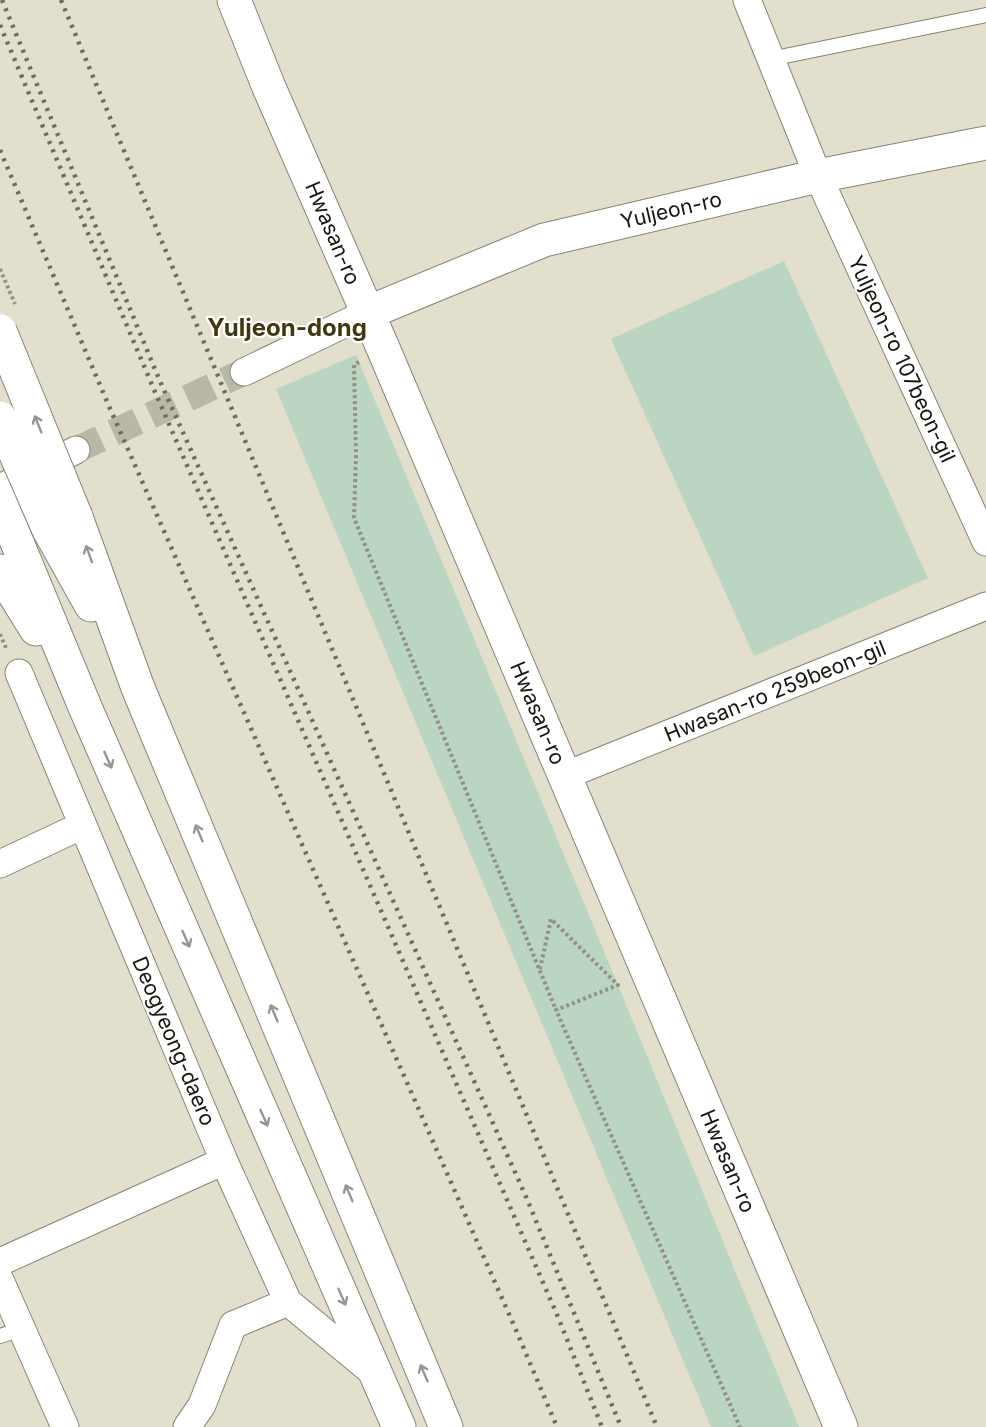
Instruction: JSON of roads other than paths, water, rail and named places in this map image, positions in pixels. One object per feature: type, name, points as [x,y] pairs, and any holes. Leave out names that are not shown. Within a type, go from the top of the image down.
[{"type":"street","points":[[211,0],[241,72],[268,85],[281,55],[258,0]]},
{"type":"street","name":"Hwasan-ro","points":[[234,0],[268,85],[383,348],[841,1427]]},
{"type":"street","name":"Yuljeon-ro 107beon-gil","points":[[747,0],[818,176],[986,542]]},
{"type":"street","name":"Yuljeon-ro","points":[[367,313],[544,240],[818,176],[986,142]]},
{"type":"street","points":[[244,372],[367,313]]},
{"type":"street","points":[[0,331],[62,524]]},
{"type":"street","points":[[0,418],[62,524],[138,688],[446,1427]]},
{"type":"street","points":[[0,488],[76,450]]},
{"type":"street","points":[[0,501],[85,707],[399,1427]]},
{"type":"street","points":[[0,571],[85,707]]},
{"type":"street","name":"Hwasan-ro 259beon-gil","points":[[564,776],[986,606]]},
{"type":"street","name":"Deogyeong-daero","points":[[19,673],[224,1161],[288,1302],[376,1374]]},
{"type":"street","points":[[0,864],[83,825]]},
{"type":"street","points":[[0,1262],[224,1161]]},
{"type":"street","points":[[0,1280],[11,1332],[65,1427]]},
{"type":"street","points":[[186,1427],[202,1405],[233,1325],[288,1302]]},
{"type":"lane","points":[[770,59],[986,15]]},
{"type":"tunnel","points":[[76,450],[244,372]]},
{"type":"railway","points":[[2,0],[159,379],[527,1199],[621,1427]]},
{"type":"railway","points":[[61,0],[657,1427]]},
{"type":"railway","points":[[0,25],[152,385],[558,1317],[602,1427]]},
{"type":"railway","points":[[0,150],[108,404],[557,1427]]},
{"type":"district","name":"Yuljeon-dong","points":[[287,327]]}]
